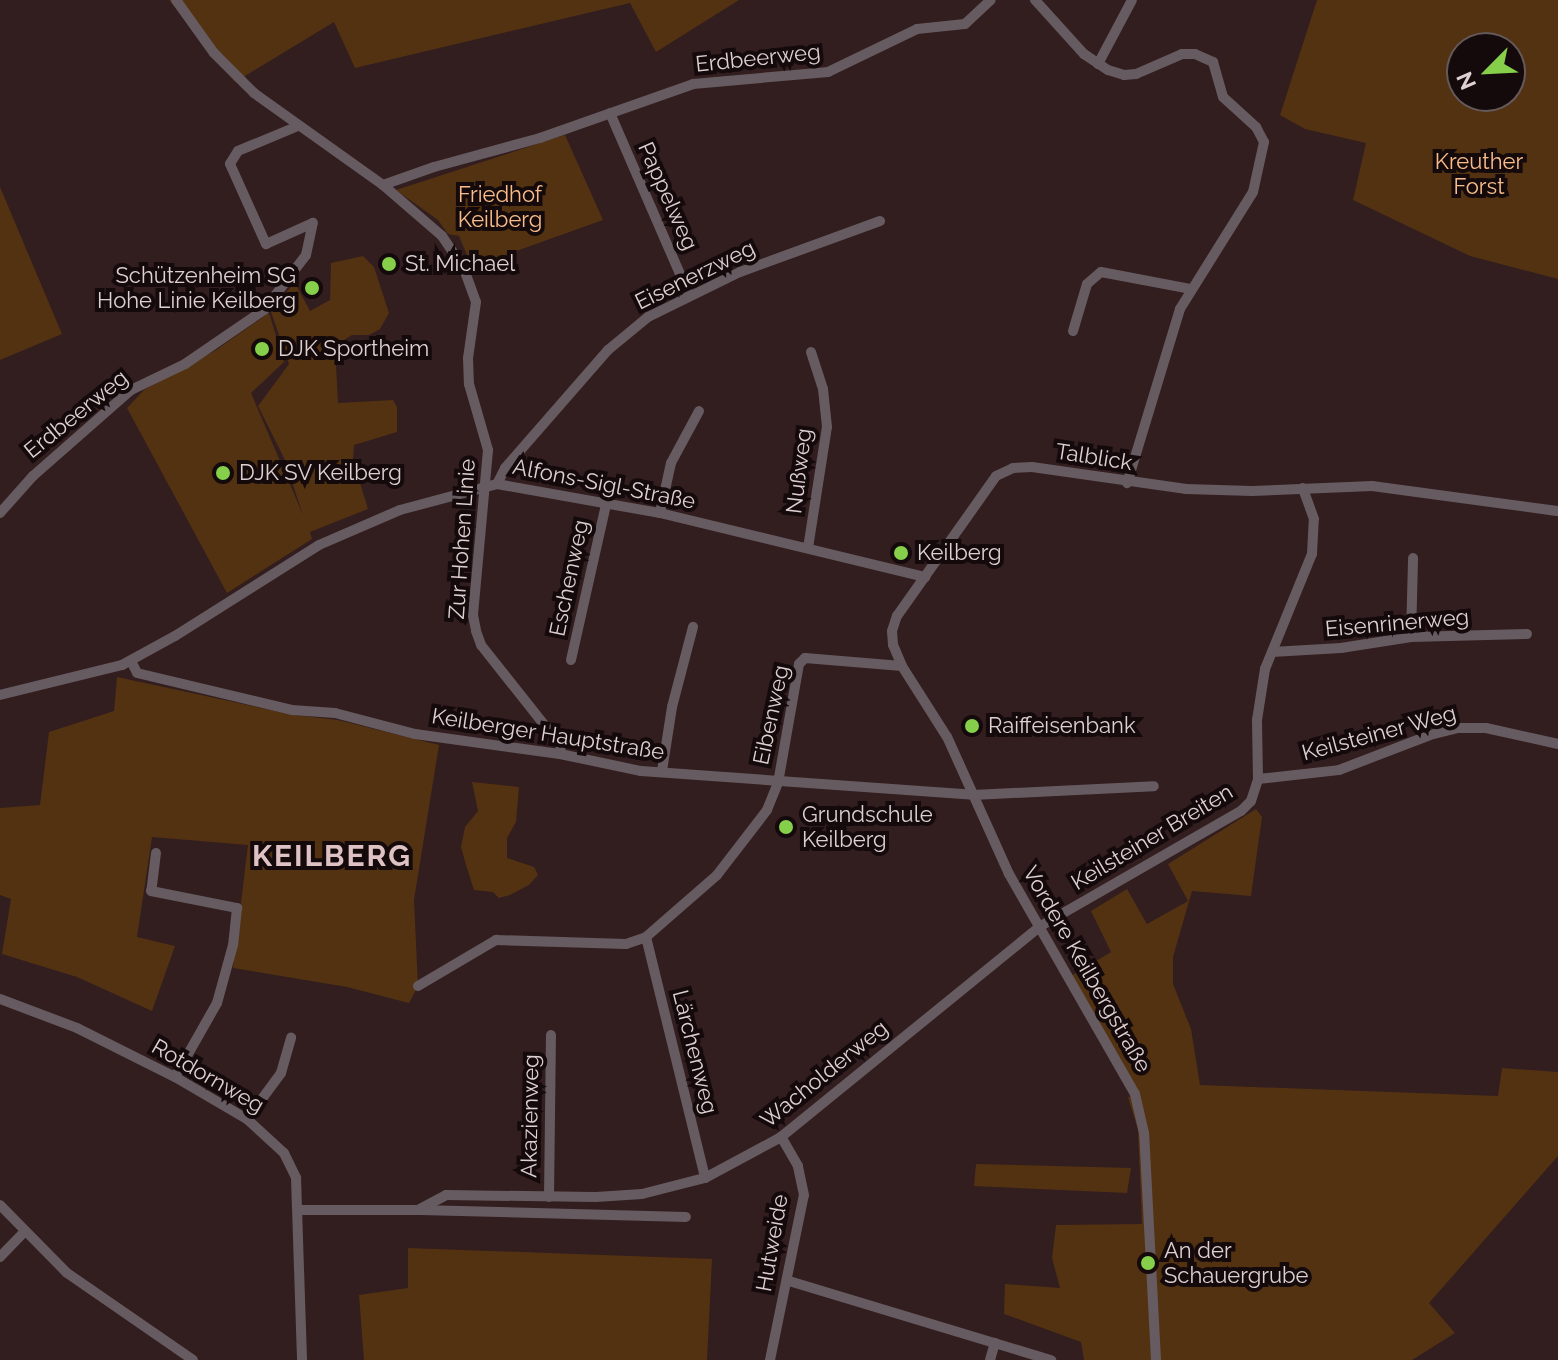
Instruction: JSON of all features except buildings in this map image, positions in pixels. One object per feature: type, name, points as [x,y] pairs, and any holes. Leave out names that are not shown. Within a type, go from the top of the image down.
[{"type":"street","name":"Zur Hohen Linie","points":[[176,0],[214,53],[254,93],[383,185],[442,236],[464,269],[476,302],[468,358],[469,384],[488,450],[473,615],[476,631],[481,645],[561,746],[560,754]]},
{"type":"street","name":"Erdbeerweg","points":[[383,185],[434,167],[540,138],[693,84],[828,72],[917,29],[965,24],[991,0]]},
{"type":"street","points":[[1035,0],[1084,54],[1124,75],[1136,74],[1182,54],[1195,54],[1213,62],[1220,89],[1230,107],[1261,131],[1264,142],[1253,192],[1180,309],[1127,483]]},
{"type":"street","points":[[1098,64],[1132,0]]},
{"type":"street","name":"Pappelweg","points":[[610,113],[689,295]]},
{"type":"street","name":"Erdbeerweg","points":[[0,513],[33,476],[131,390],[185,364],[264,310],[306,255],[313,223],[266,244],[230,164],[238,151],[298,126]]},
{"type":"street","name":"Eisenerzweg","points":[[497,484],[505,468],[608,350],[648,317],[740,272],[880,221]]},
{"type":"street","points":[[1073,331],[1087,284],[1101,272],[1191,289]]},
{"type":"street","name":"Nußweg","points":[[808,548],[827,427],[823,389],[811,352]]},
{"type":"street","points":[[660,513],[671,463],[699,411]]},
{"type":"street","name":"Talblick","points":[[973,795],[947,737],[902,666],[892,631],[897,616],[996,476],[1003,472],[1032,467],[1127,483],[1210,491],[1372,486],[1558,511]]},
{"type":"street","name":"Alfons-Sigl-Straße","points":[[126,663],[319,545],[400,510],[497,484],[660,513],[925,577]]},
{"type":"street","name":"Keilsteiner Breiten","points":[[1039,927],[1241,811],[1251,801],[1258,779],[1260,690],[1312,554],[1314,519],[1303,488]]},
{"type":"street","name":"Eschenweg","points":[[571,660],[606,505]]},
{"type":"street","points":[[1411,637],[1413,558]]},
{"type":"street","points":[[662,771],[672,707],[693,627]]},
{"type":"street","name":"Eisenrinerweg","points":[[1272,652],[1341,648],[1411,637],[1527,634]]},
{"type":"street","name":"Eibenweg","points":[[778,783],[799,664],[805,658],[902,666]]},
{"type":"street","points":[[0,695],[126,663]]},
{"type":"street","name":"Keilberger Hauptstraße","points":[[126,663],[137,673],[292,710],[335,713],[415,734],[560,754],[641,771],[973,795]]},
{"type":"street","name":"Keilsteiner Weg","points":[[1258,779],[1339,770],[1430,735],[1459,728],[1486,728],[1558,744]]},
{"type":"street","points":[[418,986],[496,940],[626,944],[646,937],[717,875],[767,810],[778,783]]},
{"type":"street","points":[[973,795],[1154,786]]},
{"type":"street","name":"Vordere Keilbergstraße","points":[[973,795],[997,852],[1135,1094],[1144,1133],[1156,1360]]},
{"type":"street","points":[[156,853],[151,891],[237,908],[233,945],[217,1003],[175,1077]]},
{"type":"street","name":"Wacholderweg","points":[[418,1210],[446,1195],[549,1197],[642,1194],[705,1178],[781,1137],[1039,927]]},
{"type":"street","name":"Lärchenweg","points":[[646,937],[705,1178]]},
{"type":"street","name":"Rotdornweg","points":[[0,999],[77,1028],[175,1077],[247,1119],[284,1153],[296,1178],[302,1360]]},
{"type":"street","name":"Akazienweg","points":[[549,1197],[551,1035]]},
{"type":"street","points":[[247,1119],[281,1073],[291,1037]]},
{"type":"street","name":"Hutweide","points":[[770,1360],[773,1330],[789,1281],[795,1231],[804,1195],[798,1166],[781,1137]]},
{"type":"street","points":[[0,1205],[67,1273],[176,1356],[193,1360]]},
{"type":"street","name":"Wacholderweg","points":[[298,1210],[686,1217]]},
{"type":"street","points":[[0,1257],[25,1231]]},
{"type":"street","points":[[789,1281],[1051,1360]]},
{"type":"street","points":[[990,1360],[995,1343]]},
{"type":"green space","points":[[169,0],[739,0],[656,52],[630,3],[355,68],[334,22],[235,82]]},
{"type":"green space","name":"Kreuther Forst","points":[[1317,0],[1558,0],[1558,279],[1470,256],[1353,200],[1366,143],[1305,129],[1280,115]]},
{"type":"green space","name":"Friedhof Keilberg","points":[[565,135],[603,220],[472,267],[459,236],[448,234],[438,220],[396,190]]},
{"type":"green space","points":[[0,187],[62,334],[0,360]]},
{"type":"green space","points":[[363,256],[374,267],[389,313],[380,329],[369,335],[352,335],[335,346],[338,403],[393,400],[397,407],[397,432],[354,445],[353,460],[368,509],[310,532],[312,539],[227,593],[127,408],[144,390],[216,350],[269,313],[284,362],[251,393],[303,515],[284,458],[258,406],[289,364],[270,309],[295,283],[310,311],[330,300],[331,263]]},
{"type":"green space","points":[[117,677],[294,715],[338,720],[439,745],[414,900],[418,986],[409,1003],[347,987],[233,968],[248,845],[152,837],[137,937],[175,946],[152,1011],[77,977],[2,954],[11,899],[0,895],[0,808],[40,805],[49,732],[114,711]]},
{"type":"green space","points":[[472,782],[519,787],[516,822],[507,838],[507,858],[534,867],[538,875],[529,885],[510,895],[499,898],[493,892],[474,890],[461,847],[465,827],[478,811]]},
{"type":"green space","points":[[1256,809],[1262,817],[1251,896],[1192,891],[1173,957],[1173,984],[1191,1029],[1200,1085],[1498,1096],[1502,1068],[1558,1072],[1558,1156],[1429,1303],[1455,1333],[1412,1360],[1084,1360],[1081,1342],[1004,1314],[1005,1284],[1060,1288],[1052,1258],[1056,1225],[1142,1224],[1138,1130],[1128,1097],[1138,1097],[1071,976],[1111,952],[1091,911],[1127,889],[1147,924],[1188,901],[1168,864]]},
{"type":"green space","points":[[976,1164],[1131,1168],[1127,1193],[974,1186]]},
{"type":"green space","points":[[408,1248],[712,1259],[707,1360],[364,1360],[359,1295],[408,1288]]},
{"type":"place","name":"St. Michael","points":[[389,264]]},
{"type":"place","name":"Schützenheim SG Hohe Linie Keilberg","points":[[312,288]]},
{"type":"place","name":"DJK Sportheim","points":[[262,349]]},
{"type":"place","name":"DJK SV Keilberg","points":[[223,473]]},
{"type":"place","name":"Keilberg","points":[[901,553]]},
{"type":"place","name":"Raiffeisenbank","points":[[972,726]]},
{"type":"place","name":"Grundschule Keilberg","points":[[786,827]]},
{"type":"place","name":"An der Schauergrube","points":[[1148,1263]]},
{"type":"district","name":"KEILBERG","points":[[332,856]]}]
